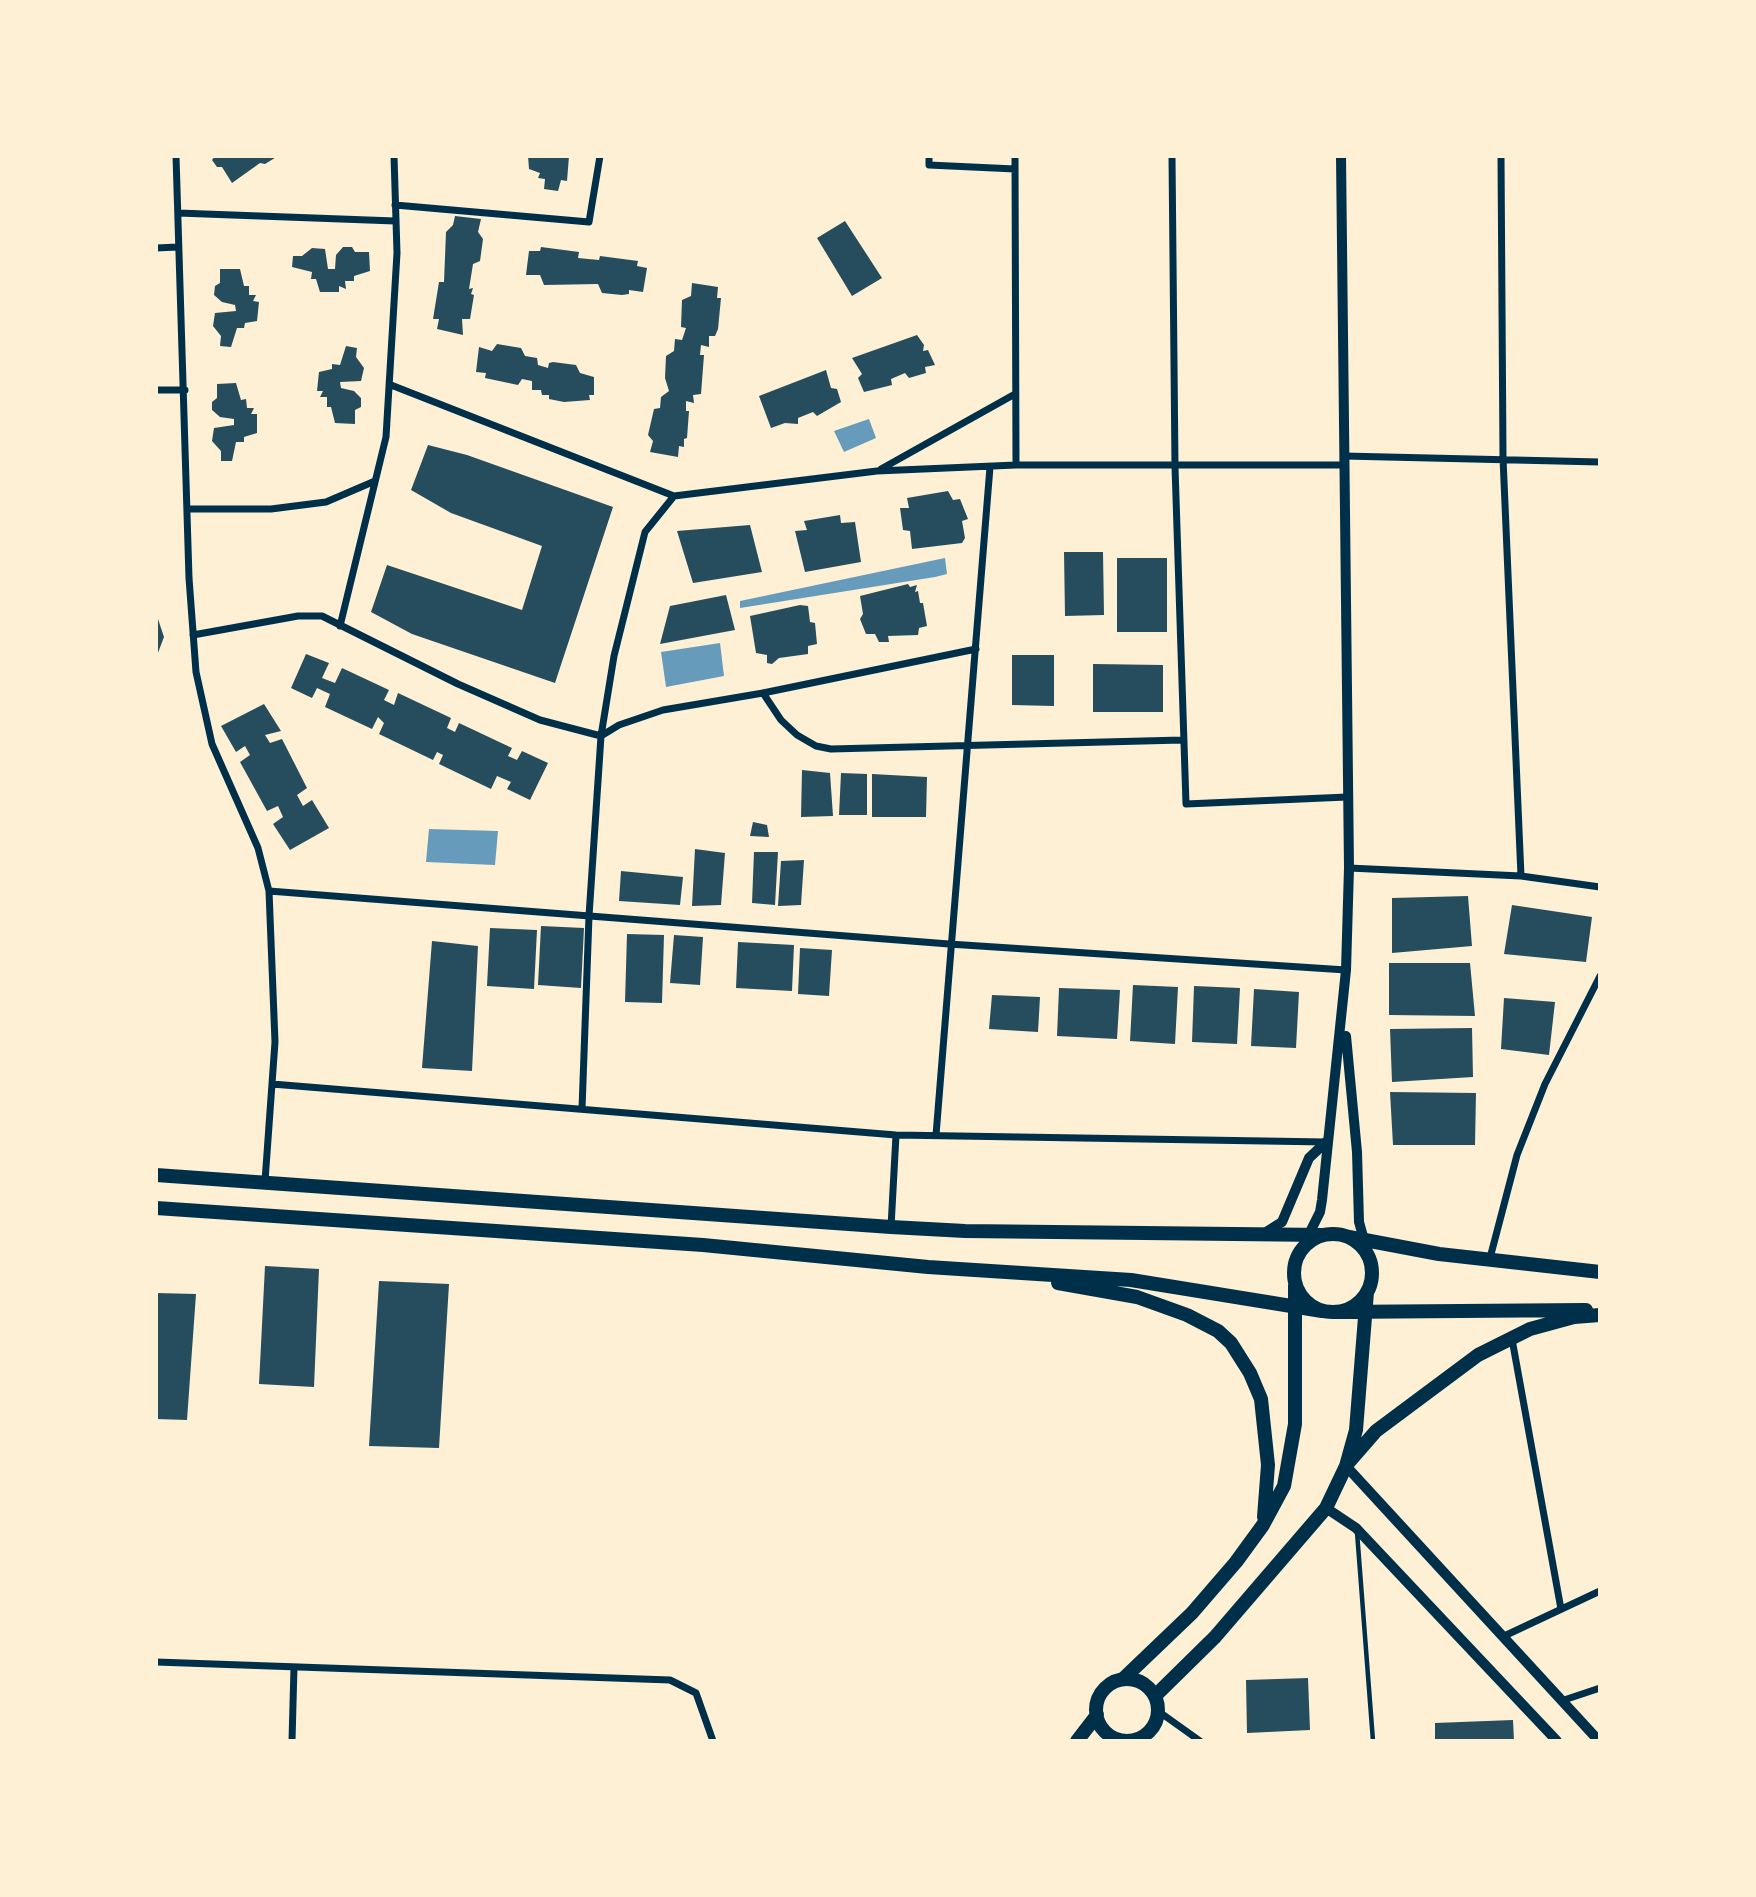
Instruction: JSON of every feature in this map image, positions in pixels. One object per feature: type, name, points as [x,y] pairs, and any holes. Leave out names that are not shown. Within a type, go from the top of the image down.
[{"type":"highway","points":[[156,1175],[891,1227],[1311,1239],[1336,1233],[1366,1247],[1490,1258],[1600,1272]]},
{"type":"highway","points":[[156,1208],[703,1245],[985,1271],[1131,1280],[1329,1311],[1541,1308],[1600,1313]]},
{"type":"highway","points":[[1311,1239],[1296,1260],[1295,1424],[1284,1486],[1263,1525],[1192,1613],[1123,1679],[1106,1688],[1097,1705],[1100,1725],[1122,1740],[1147,1734],[1154,1726],[1157,1704],[1325,1508],[1346,1466],[1356,1430],[1367,1292],[1372,1267],[1366,1247]]},
{"type":"highway","points":[[985,1271],[1137,1297],[1187,1315],[1218,1331],[1231,1343],[1250,1373],[1261,1399],[1268,1465],[1263,1525]]},
{"type":"highway","points":[[1295,1285],[1301,1296],[1329,1311],[1348,1309],[1367,1292]]},
{"type":"highway","points":[[1346,1466],[1376,1431],[1478,1356],[1530,1329],[1600,1313]]},
{"type":"highway","points":[[1123,1679],[1142,1682],[1157,1704]]},
{"type":"highway","points":[[1077,1741],[1097,1714]]},
{"type":"main road","points":[[1311,1239],[1320,1212],[1326,1142],[1344,1016],[1349,868],[1341,156]]},
{"type":"main road","points":[[1344,1016],[1357,1152],[1359,1222],[1366,1247]]},
{"type":"main road","points":[[1258,1236],[1282,1222],[1310,1158],[1326,1142]]},
{"type":"street","points":[[176,156],[195,672],[212,744],[258,848],[269,891],[275,1042],[265,1181]]},
{"type":"street","points":[[341,626],[386,437],[391,385],[394,156]]},
{"type":"street","points":[[395,205],[589,222],[600,156]]},
{"type":"street","points":[[929,156],[929,165],[1015,169]]},
{"type":"street","points":[[1015,156],[1016,465]]},
{"type":"street","points":[[1172,156],[1175,467],[1186,804],[1347,797]]},
{"type":"street","points":[[1501,156],[1503,458],[1521,876]]},
{"type":"street","points":[[178,213],[395,221]]},
{"type":"street","points":[[156,248],[178,247]]},
{"type":"street","points":[[391,385],[674,496],[877,471],[1016,465],[1175,467],[1503,458],[1600,462]]},
{"type":"street","points":[[156,390],[184,390]]},
{"type":"street","points":[[877,471],[1015,394]]},
{"type":"street","points":[[936,1136],[949,944],[990,467]]},
{"type":"street","points":[[188,509],[271,509],[326,502],[375,481]]},
{"type":"street","points":[[582,1109],[589,916],[601,736],[614,656],[645,532],[674,496]]},
{"type":"street","points":[[193,635],[298,617],[322,617],[458,684],[540,720],[601,736],[619,725],[663,710],[763,693],[976,649]]},
{"type":"street","points":[[763,693],[781,720],[816,746],[968,747],[1182,740]]},
{"type":"street","points":[[1349,868],[1521,876],[1600,887]]},
{"type":"street","points":[[269,891],[949,944],[1346,970]]},
{"type":"street","points":[[1490,1258],[1517,1155],[1550,1073],[1600,976]]},
{"type":"street","points":[[272,1084],[896,1135],[1326,1142]]},
{"type":"street","points":[[891,1227],[896,1135]]},
{"type":"street","points":[[1512,1338],[1561,1609]]},
{"type":"street","points":[[1346,1466],[1560,1702],[1600,1741]]},
{"type":"street","points":[[1325,1508],[1356,1528],[1557,1741]]},
{"type":"street","points":[[1502,1637],[1600,1591]]},
{"type":"street","points":[[156,1662],[670,1680],[696,1693],[713,1741]]},
{"type":"street","points":[[292,1741],[294,1667]]},
{"type":"street","points":[[1560,1702],[1600,1688]]},
{"type":"street","points":[[1157,1704],[1200,1741]]},
{"type":"lane","points":[[1356,1528],[1373,1741]]},
{"type":"water","points":[[869,419],[876,438],[844,452],[834,431]]},
{"type":"water","points":[[945,558],[947,574],[935,577],[740,608],[740,601]]},
{"type":"water","points":[[720,643],[724,676],[666,687],[661,652]]},
{"type":"water","points":[[429,829],[498,831],[495,865],[426,862]]},
{"type":"building","points":[[215,156],[278,156],[265,164],[260,163],[232,183],[222,167],[217,167],[212,160]]},
{"type":"building","points":[[528,156],[569,156],[567,181],[561,180],[558,191],[544,189],[545,179],[538,178],[540,173],[529,169]]},
{"type":"building","points":[[455,216],[481,219],[478,232],[483,239],[480,261],[473,264],[469,289],[473,288],[471,294],[474,295],[470,319],[462,319],[463,335],[437,329],[439,319],[433,319],[439,282],[444,282],[446,232],[453,225]]},
{"type":"building","points":[[845,221],[882,278],[852,296],[817,238]]},
{"type":"building","points":[[343,247],[352,247],[355,252],[369,252],[370,271],[354,276],[354,281],[345,281],[346,289],[339,286],[339,292],[320,292],[316,279],[311,279],[312,272],[292,267],[293,256],[302,256],[312,248],[325,249],[328,269],[335,269],[336,255]]},
{"type":"building","points":[[541,247],[579,252],[578,258],[599,260],[600,256],[638,261],[637,266],[647,268],[643,292],[629,290],[629,294],[622,295],[602,293],[598,284],[544,285],[540,275],[526,275],[529,251],[540,251]]},
{"type":"building","points":[[220,269],[240,269],[244,286],[249,286],[249,295],[256,295],[253,301],[259,302],[257,321],[245,323],[244,328],[237,328],[231,347],[220,346],[221,336],[213,326],[215,313],[236,311],[235,305],[222,302],[214,295],[215,286],[220,283]]},
{"type":"building","points":[[692,283],[718,287],[717,298],[721,298],[718,329],[715,336],[709,336],[709,347],[701,345],[700,355],[704,355],[701,394],[693,395],[694,403],[686,401],[686,411],[689,411],[687,438],[684,439],[684,447],[679,446],[678,457],[650,452],[653,441],[648,435],[654,409],[660,408],[661,397],[669,391],[665,378],[666,356],[674,351],[675,339],[682,340],[686,328],[681,327],[682,300],[691,296]]},
{"type":"building","points":[[917,335],[924,345],[923,351],[928,350],[935,365],[925,367],[926,373],[909,378],[905,373],[891,379],[892,385],[864,392],[858,378],[862,374],[852,358]]},
{"type":"building","points":[[497,344],[521,348],[525,356],[537,358],[538,365],[548,368],[549,363],[553,362],[576,365],[580,373],[594,377],[594,395],[589,395],[590,400],[564,402],[549,399],[549,395],[542,395],[541,390],[532,390],[532,381],[522,379],[518,385],[485,378],[486,373],[476,372],[479,347],[492,351]]},
{"type":"building","points":[[346,346],[357,348],[356,357],[364,368],[361,381],[340,382],[341,388],[354,391],[361,398],[361,407],[355,410],[355,424],[335,423],[331,407],[327,407],[327,397],[320,397],[323,391],[317,391],[319,372],[332,369],[332,364],[340,365]]},
{"type":"building","points":[[826,370],[831,388],[837,389],[841,402],[817,416],[813,412],[798,418],[798,424],[785,423],[771,428],[759,396]]},
{"type":"building","points":[[236,383],[241,400],[246,399],[247,408],[254,408],[251,414],[257,414],[257,433],[244,437],[244,442],[236,442],[232,461],[221,461],[221,451],[212,441],[214,428],[234,425],[234,419],[220,417],[212,410],[212,402],[217,398],[217,384]]},
{"type":"building","points":[[428,445],[467,455],[613,507],[555,683],[412,634],[371,612],[387,565],[522,610],[542,546],[451,513],[411,490]]},
{"type":"building","points":[[948,491],[953,500],[960,499],[968,519],[962,521],[965,538],[962,543],[912,549],[910,531],[903,530],[900,508],[909,508],[907,498]]},
{"type":"building","points":[[840,515],[841,523],[855,522],[861,562],[805,572],[795,531],[807,530],[804,521]]},
{"type":"building","points":[[750,525],[762,572],[693,583],[677,531]]},
{"type":"building","points":[[1064,552],[1103,552],[1104,615],[1065,616]]},
{"type":"building","points":[[1117,558],[1167,558],[1167,632],[1117,632]]},
{"type":"building","points":[[908,584],[910,587],[917,585],[915,592],[918,591],[920,603],[923,603],[927,626],[919,628],[918,635],[888,636],[889,642],[879,642],[875,634],[866,634],[860,619],[863,614],[860,596]]},
{"type":"building","points":[[726,595],[735,630],[660,644],[670,606]]},
{"type":"building","points":[[800,605],[808,606],[810,622],[815,623],[817,644],[808,646],[808,654],[779,658],[772,664],[767,663],[767,655],[756,653],[750,616]]},
{"type":"building","points":[[156,613],[164,637],[156,658]]},
{"type":"building","points":[[306,654],[329,663],[322,678],[335,683],[342,668],[389,690],[384,700],[394,705],[398,693],[451,718],[447,728],[455,732],[459,723],[512,748],[508,756],[517,760],[522,751],[548,763],[530,800],[507,789],[511,782],[497,776],[491,789],[439,764],[443,755],[437,752],[433,760],[379,734],[384,723],[378,717],[372,729],[325,707],[330,694],[317,688],[312,698],[291,688]]},
{"type":"building","points":[[1012,655],[1054,655],[1054,706],[1012,705]]},
{"type":"building","points":[[1093,664],[1163,665],[1163,712],[1093,712]]},
{"type":"building","points":[[264,704],[281,731],[265,735],[270,743],[282,739],[307,788],[297,795],[303,806],[312,800],[329,828],[290,850],[273,824],[283,817],[278,806],[267,811],[240,762],[250,755],[245,746],[236,752],[221,726]]},
{"type":"building","points":[[802,770],[830,773],[833,816],[801,817]]},
{"type":"building","points":[[841,773],[867,774],[867,815],[839,815]]},
{"type":"building","points":[[872,774],[927,777],[926,817],[872,817]]},
{"type":"building","points":[[753,822],[767,825],[769,837],[750,836]]},
{"type":"building","points":[[695,849],[725,853],[721,905],[692,906]]},
{"type":"building","points":[[754,852],[778,852],[775,905],[752,903]]},
{"type":"building","points":[[804,860],[801,905],[778,906],[781,861]]},
{"type":"building","points":[[621,871],[683,877],[680,905],[619,901]]},
{"type":"building","points":[[1468,896],[1472,946],[1392,953],[1392,898]]},
{"type":"building","points":[[1512,905],[1592,917],[1586,962],[1504,954]]},
{"type":"building","points":[[541,926],[584,928],[581,988],[538,985]]},
{"type":"building","points":[[490,928],[537,930],[534,989],[487,986]]},
{"type":"building","points":[[627,934],[664,935],[662,1003],[625,1002]]},
{"type":"building","points":[[674,935],[703,937],[700,985],[670,983]]},
{"type":"building","points":[[432,941],[478,946],[472,1071],[422,1068]]},
{"type":"building","points":[[738,942],[794,945],[792,991],[736,988]]},
{"type":"building","points":[[800,948],[832,950],[829,996],[798,994]]},
{"type":"building","points":[[1389,963],[1470,963],[1475,1016],[1389,1015]]},
{"type":"building","points":[[1133,985],[1178,987],[1175,1044],[1130,1041]]},
{"type":"building","points":[[1194,986],[1240,988],[1237,1044],[1192,1042]]},
{"type":"building","points":[[1059,988],[1120,990],[1117,1039],[1057,1036]]},
{"type":"building","points":[[1254,989],[1299,992],[1296,1048],[1251,1046]]},
{"type":"building","points":[[992,995],[1040,997],[1038,1032],[989,1029]]},
{"type":"building","points":[[1504,998],[1555,1002],[1549,1055],[1501,1049]]},
{"type":"building","points":[[1472,1028],[1473,1077],[1392,1082],[1390,1029]]},
{"type":"building","points":[[1390,1092],[1476,1093],[1475,1145],[1393,1145]]},
{"type":"building","points":[[265,1266],[319,1269],[314,1387],[259,1384]]},
{"type":"building","points":[[379,1281],[449,1284],[439,1448],[369,1446]]},
{"type":"building","points":[[156,1293],[196,1294],[187,1420],[156,1419]]},
{"type":"building","points":[[1308,1678],[1310,1730],[1247,1733],[1246,1680]]},
{"type":"building","points":[[1513,1720],[1514,1741],[1435,1741],[1435,1723]]}]
